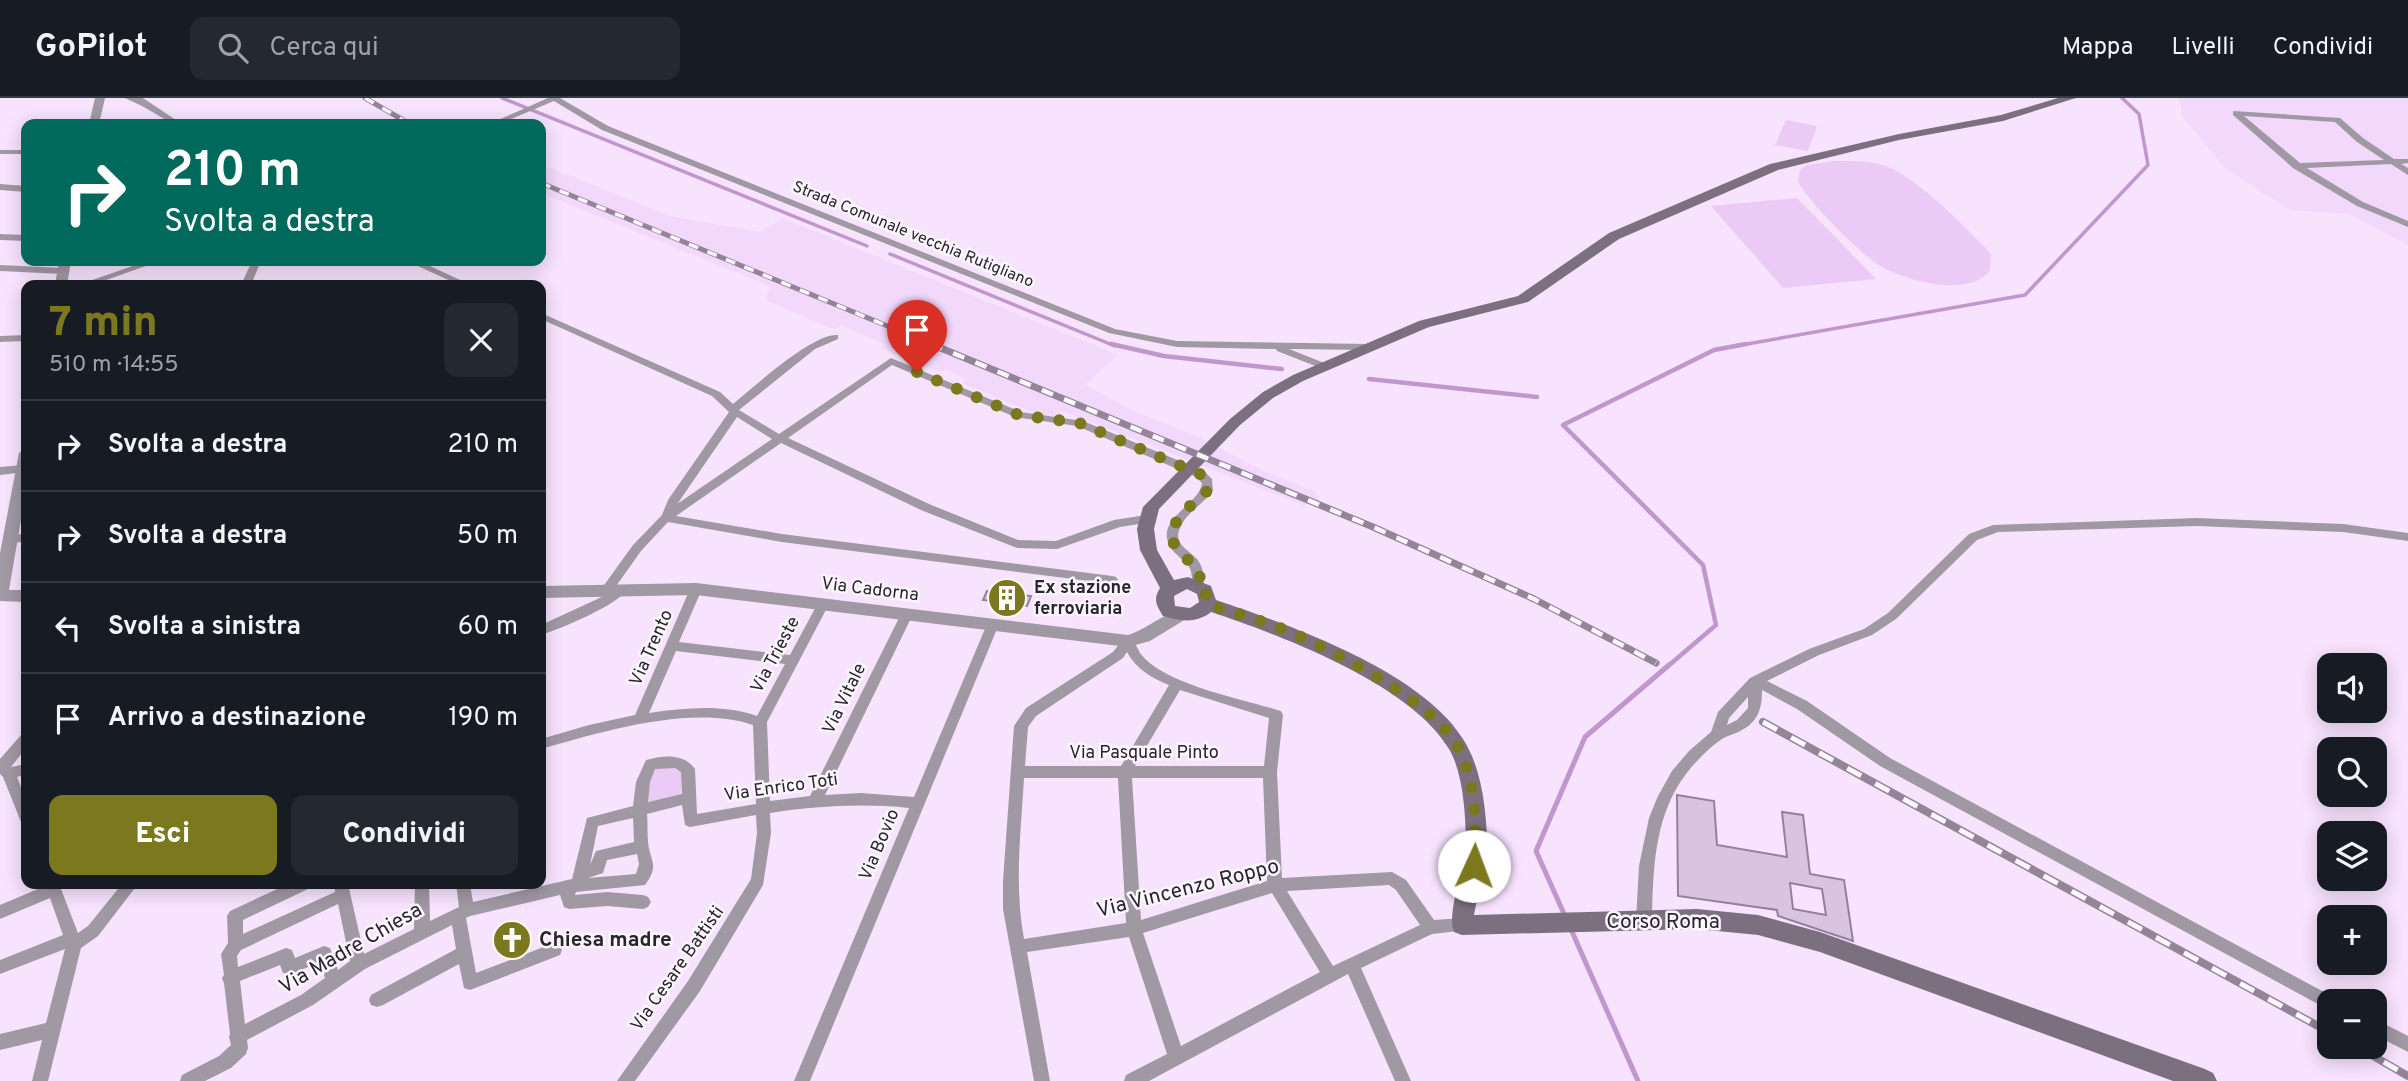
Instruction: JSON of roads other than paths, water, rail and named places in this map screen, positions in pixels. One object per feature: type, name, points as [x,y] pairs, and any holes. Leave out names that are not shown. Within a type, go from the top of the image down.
[{"type":"main road","points":[[1170,588],[1152,563],[1145,533],[1146,519],[1151,507],[1235,422],[1268,395],[1298,378],[1445,317],[1523,299],[1614,236],[1774,167],[1899,137],[2003,117],[2070,98]]},
{"type":"main road","points":[[1188,583],[1198,585],[1205,590],[1208,604],[1202,611],[1192,615],[1180,615],[1169,611],[1164,603],[1164,595],[1170,588],[1188,583]]},
{"type":"main road","points":[[1208,604],[1282,628],[1381,679],[1435,718],[1456,743],[1468,774],[1476,839],[1474,866],[1462,925]]},
{"type":"main road","name":"Corso Roma","points":[[1462,925],[1697,919],[1758,925],[1820,942],[2205,1081]]},
{"type":"street","name":"Strada Comunale vecchia Rutigliano","points":[[554,98],[605,128],[1112,331],[1177,344],[1369,347]]},
{"type":"street","points":[[505,119],[554,98]]},
{"type":"street","points":[[95,119],[100,99]]},
{"type":"street","points":[[139,100],[170,119]]},
{"type":"street","points":[[2408,172],[2337,120],[2236,113],[2296,166],[2352,200],[2408,224]]},
{"type":"street","points":[[0,152],[21,152]]},
{"type":"street","points":[[2296,166],[2408,161]]},
{"type":"street","points":[[2,188],[21,189]]},
{"type":"street","points":[[0,236],[21,238]]},
{"type":"street","points":[[0,268],[64,266]]},
{"type":"street","points":[[98,280],[140,266]]},
{"type":"street","points":[[423,266],[455,280]]},
{"type":"street","points":[[546,318],[716,394],[735,410],[779,438],[925,507],[1017,544],[1057,545],[1118,523],[1146,519]]},
{"type":"street","points":[[666,517],[672,503],[735,410],[811,347],[834,337]]},
{"type":"street","points":[[0,339],[21,338]]},
{"type":"street","name":"Strada Comunale vecchia Rutigliano","points":[[1274,346],[1323,366]]},
{"type":"street","points":[[1312,347],[1320,356],[1323,366]]},
{"type":"street","points":[[1298,356],[1298,378]]},
{"type":"street","points":[[546,628],[605,602],[637,548],[666,517],[891,362],[1019,415],[1079,423],[1200,474],[1208,482],[1207,491],[1180,515],[1174,526],[1172,539],[1195,566],[1200,575],[1198,585]]},
{"type":"street","points":[[0,471],[21,462]]},
{"type":"street","points":[[21,477],[0,596],[21,596]]},
{"type":"street","points":[[666,517],[782,538],[1112,580]]},
{"type":"street","points":[[1755,681],[1814,652],[1876,627],[1937,576],[1973,537],[1997,528],[2197,522],[2343,528],[2408,537]]},
{"type":"street","points":[[9,540],[21,538]]},
{"type":"street","name":"Via Cadorna","points":[[546,593],[696,589],[1128,641]]},
{"type":"street","name":"Via Trento","points":[[639,721],[696,589]]},
{"type":"street","name":"Via Trieste","points":[[760,722],[823,604]]},
{"type":"street","name":"Via Vitale","points":[[815,800],[906,614]]},
{"type":"street","points":[[1042,1081],[1017,947],[1010,881],[1023,718],[1118,655],[1128,641],[1144,637],[1180,615]]},
{"type":"street","name":"Via Bovio","points":[[802,1081],[993,624]]},
{"type":"street","points":[[1128,641],[1133,653],[1176,685],[1276,715],[1270,772],[1275,885],[1330,975]]},
{"type":"street","points":[[673,646],[794,660]]},
{"type":"street","points":[[1644,920],[1645,870],[1659,803],[1667,786],[1717,735],[1740,725],[1755,709],[1755,681]]},
{"type":"street","points":[[1755,681],[1802,705],[1885,762],[2317,996]]},
{"type":"street","points":[[1176,685],[1125,772],[1135,929],[1176,1058]]},
{"type":"street","points":[[546,743],[595,728],[639,721],[724,713],[750,717],[760,722]]},
{"type":"street","name":"Via Cesare Battisti","points":[[625,1081],[694,986],[749,899],[761,867],[763,809],[760,722]]},
{"type":"street","points":[[21,746],[4,769],[21,807]]},
{"type":"street","points":[[576,882],[640,880],[647,861],[641,846],[641,808],[651,764],[684,764],[688,769],[688,798],[641,808],[592,822],[576,882],[567,896],[569,902],[607,898],[643,902]]},
{"type":"street","name":"Via Pasquale Pinto","points":[[1018,772],[1270,772]]},
{"type":"street","name":"Via Enrico Toti","points":[[688,798],[690,821],[815,800],[863,797],[919,803]]},
{"type":"street","points":[[576,882],[598,869],[601,855],[641,846]]},
{"type":"street","name":"Via Vincenzo Roppo","points":[[1017,947],[1135,929],[1275,885],[1392,878],[1401,885],[1430,928]]},
{"type":"street","name":"Via Madre Chiesa","points":[[546,886],[576,882]]},
{"type":"street","points":[[0,912],[47,889]]},
{"type":"street","points":[[40,1081],[73,942],[54,889]]},
{"type":"street","points":[[0,967],[73,942],[93,931],[127,889]]},
{"type":"street","points":[[236,945],[235,916],[292,889]]},
{"type":"street","points":[[188,1081],[236,1055],[240,1048],[229,954],[236,945],[342,889],[359,964]]},
{"type":"street","points":[[422,889],[422,932]]},
{"type":"street","points":[[463,889],[464,953],[470,982],[554,950]]},
{"type":"street","name":"Via Madre Chiesa","points":[[237,1037],[307,1000],[359,964],[462,912],[520,889]]},
{"type":"street","name":"Corso Roma","points":[[1132,1081],[1352,964],[1430,928],[1462,925]]},
{"type":"street","points":[[230,978],[286,955],[289,968],[324,953],[334,981]]},
{"type":"street","points":[[377,1000],[464,953]]},
{"type":"street","points":[[1352,964],[1403,1081]]},
{"type":"street","points":[[0,1042],[54,1028]]},
{"type":"street","points":[[2387,1033],[2408,1044]]},
{"type":"waterway","points":[[502,98],[867,246]]},
{"type":"waterway","points":[[1736,346],[2025,295],[2148,165],[2139,114],[2122,98]]},
{"type":"waterway","points":[[890,254],[1115,346]]},
{"type":"waterway","points":[[1111,344],[1164,356],[1282,369]]},
{"type":"waterway","points":[[1667,667],[1716,625],[1703,565],[1563,425],[1714,350],[1746,344]]},
{"type":"waterway","points":[[1369,379],[1537,397]]},
{"type":"waterway","points":[[1565,916],[1536,851],[1585,737],[1669,665]]},
{"type":"waterway","points":[[1570,927],[1638,1081]]},
{"type":"railway","points":[[365,98],[401,119]]},
{"type":"railway","points":[[546,185],[936,346]]},
{"type":"railway","points":[[931,344],[1373,527],[1534,599],[1656,663]]},
{"type":"railway","points":[[1763,722],[2317,1025]]},
{"type":"railway","points":[[2379,1059],[2408,1076]]},
{"type":"place","name":"Ex stazione ferroviaria","points":[[1007,598]]},
{"type":"place","name":"Chiesa madre","points":[[512,940]]}]
